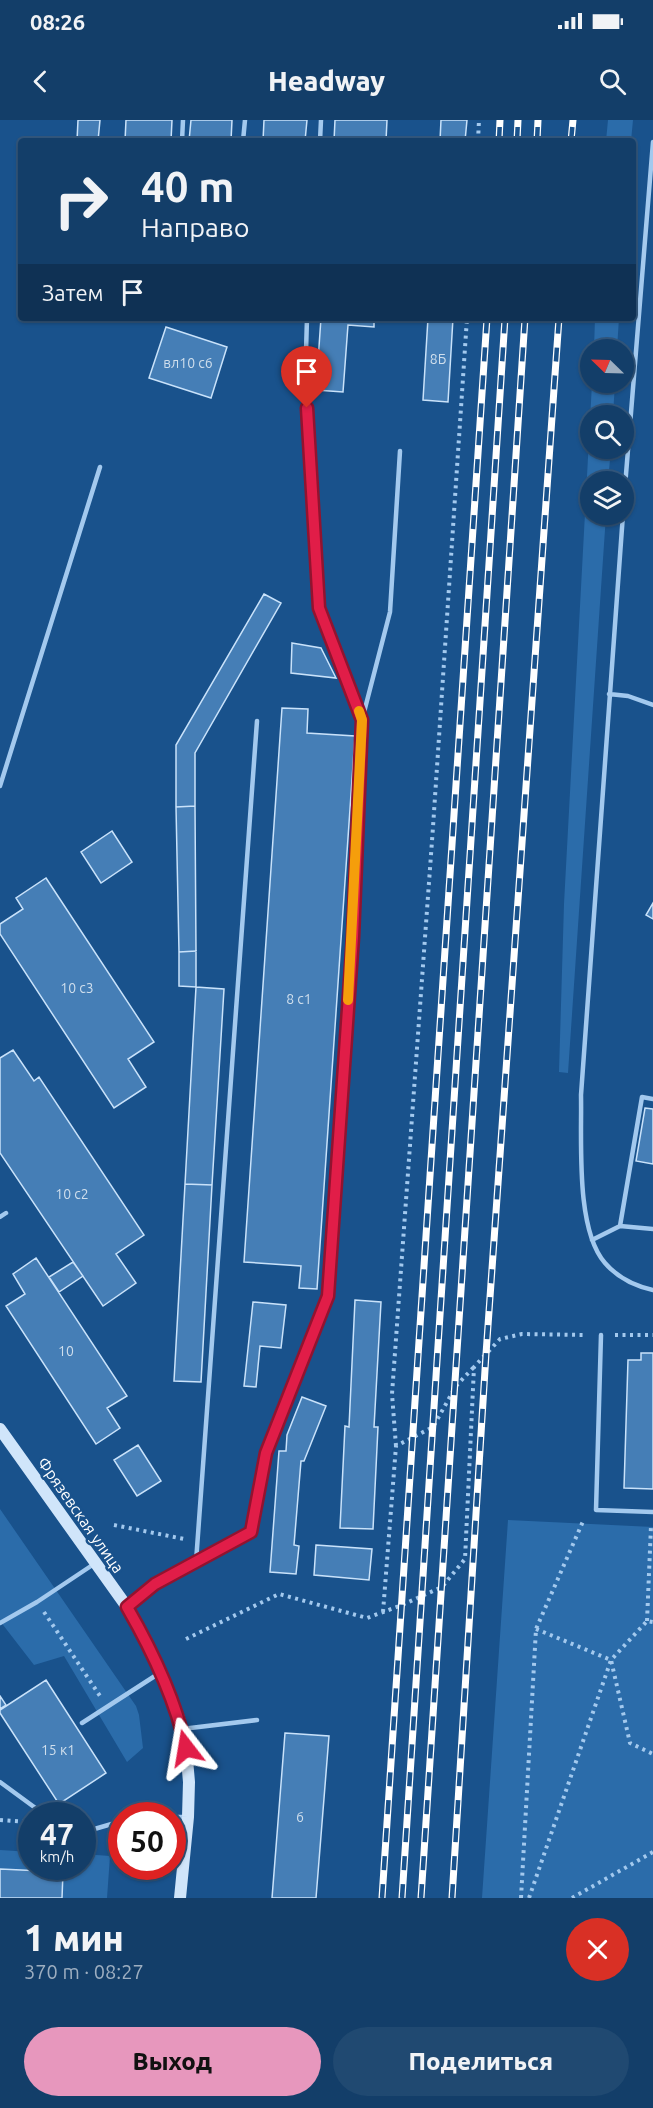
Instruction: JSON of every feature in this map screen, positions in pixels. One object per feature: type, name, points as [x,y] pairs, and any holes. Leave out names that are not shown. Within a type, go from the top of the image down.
[{"type":"main road","name":"Фрязевская улица","points":[[0,1429],[127,1607],[161,1672],[182,1729],[189,1782],[180,1898]]},
{"type":"lane","points":[[182,138],[183,120]]},
{"type":"lane","points":[[243,138],[245,120]]},
{"type":"lane","points":[[320,138],[321,120]]},
{"type":"lane","points":[[626,471],[653,142]]},
{"type":"lane","points":[[307,321],[305,386],[319,608],[362,720]]},
{"type":"lane","points":[[127,1607],[155,1584],[251,1532],[266,1453],[328,1296],[353,937],[362,720],[390,612],[400,451]]},
{"type":"lane","points":[[0,786],[100,466]]},
{"type":"lane","points":[[622,525],[581,1095],[582,1169],[586,1213],[592,1240],[603,1261],[615,1273],[628,1281],[653,1290]]},
{"type":"lane","points":[[609,694],[628,696],[653,705]]},
{"type":"lane","points":[[196,1562],[257,721]]},
{"type":"lane","points":[[620,1226],[642,1097],[653,1099]]},
{"type":"lane","points":[[0,1217],[6,1213]]},
{"type":"lane","points":[[592,1240],[620,1226],[653,1229]]},
{"type":"lane","points":[[601,1335],[596,1510],[653,1512]]},
{"type":"lane","points":[[0,1623],[37,1602],[96,1563]]},
{"type":"lane","points":[[82,1723],[161,1672]]},
{"type":"lane","points":[[182,1729],[257,1720]]},
{"type":"lane","points":[[0,1782],[27,1802]]},
{"type":"path","points":[[478,138],[479,120]]},
{"type":"path","points":[[383,1612],[396,1446],[392,1394],[467,321]]},
{"type":"path","points":[[396,1446],[433,1426],[456,1386],[500,1339],[522,1334],[653,1335]]},
{"type":"path","points":[[186,1639],[279,1594],[367,1618],[442,1587],[465,1559],[474,1367]]},
{"type":"path","points":[[521,1898],[536,1629],[583,1519],[594,1520]]},
{"type":"path","points":[[529,1898],[610,1660],[647,1622],[653,1522]]},
{"type":"path","points":[[114,1525],[198,1542]]},
{"type":"path","points":[[37,1602],[107,1707]]},
{"type":"path","points":[[647,1622],[653,1622]]},
{"type":"path","points":[[536,1629],[610,1660]]},
{"type":"path","points":[[610,1660],[630,1743],[653,1754]]},
{"type":"path","points":[[0,1820],[18,1822]]},
{"type":"path","points":[[572,1898],[653,1852]]},
{"type":"shaded area","points":[[608,120],[633,120],[631,138],[606,138]]},
{"type":"shaded area","points":[[595,321],[619,321],[618,339],[594,339]]},
{"type":"shaded area","points":[[591,393],[614,393],[614,405],[591,405]]},
{"type":"shaded area","points":[[588,459],[610,459],[609,471],[587,471]]},
{"type":"shaded area","points":[[584,525],[605,525],[568,1073],[559,1072],[564,904]]},
{"type":"shaded area","points":[[0,1509],[136,1706],[143,1748],[127,1762],[64,1656],[34,1665],[0,1621]]},
{"type":"shaded area","points":[[508,1520],[653,1527],[653,1898],[482,1898]]},
{"type":"shaded area","points":[[0,1850],[18,1851],[18,1880],[96,1880],[96,1855],[108,1856],[107,1898],[0,1898]]},
{"type":"building","points":[[78,120],[100,120],[98,138],[77,138]]},
{"type":"building","points":[[126,120],[172,120],[171,138],[125,138]]},
{"type":"building","points":[[191,120],[232,120],[231,138],[189,138]]},
{"type":"building","points":[[264,120],[307,120],[305,138],[263,138]]},
{"type":"building","points":[[335,120],[387,120],[386,138],[334,138]]},
{"type":"building","points":[[441,120],[467,120],[465,138],[440,138]]},
{"type":"building","points":[[321,321],[374,321],[374,327],[348,325],[343,392],[316,390]]},
{"type":"building","points":[[428,321],[453,321],[448,402],[423,400]]},
{"type":"building","points":[[166,327],[227,347],[211,398],[149,378]]},
{"type":"building","points":[[264,594],[281,603],[195,753],[195,806],[176,807],[176,745]]},
{"type":"building","points":[[292,643],[321,648],[336,678],[291,673]]},
{"type":"building","points":[[282,708],[308,709],[307,733],[355,736],[317,1289],[299,1288],[301,1266],[244,1262]]},
{"type":"building","points":[[195,806],[196,951],[179,952],[176,807]]},
{"type":"building","points":[[112,831],[132,862],[101,883],[81,852]]},
{"type":"building","points":[[46,878],[154,1042],[128,1059],[146,1087],[114,1108],[0,934],[0,924],[23,909],[16,898]]},
{"type":"building","points":[[653,903],[653,919],[646,915]]},
{"type":"building","points":[[196,951],[196,987],[179,986],[179,952]]},
{"type":"building","points":[[196,987],[224,989],[212,1185],[185,1184]]},
{"type":"building","points":[[13,1050],[34,1081],[39,1077],[144,1235],[116,1254],[136,1283],[103,1306],[0,1153],[0,1058]]},
{"type":"building","points":[[645,1108],[653,1109],[653,1164],[636,1161]]},
{"type":"building","points":[[185,1184],[212,1185],[201,1382],[174,1381]]},
{"type":"building","points":[[36,1258],[127,1396],[107,1408],[120,1428],[96,1444],[6,1306],[25,1294],[13,1274]]},
{"type":"building","points":[[73,1262],[83,1276],[59,1292],[49,1277]]},
{"type":"building","points":[[355,1300],[381,1302],[374,1427],[378,1427],[373,1529],[340,1528],[345,1426],[349,1427]]},
{"type":"building","points":[[253,1302],[286,1305],[281,1348],[260,1346],[256,1387],[244,1386]]},
{"type":"building","points":[[641,1353],[653,1353],[653,1489],[624,1488],[628,1360],[641,1360]]},
{"type":"building","points":[[302,1397],[326,1406],[304,1461],[301,1461],[294,1545],[299,1546],[296,1574],[270,1572],[279,1451],[286,1451],[287,1435]]},
{"type":"building","points":[[138,1445],[161,1481],[137,1496],[114,1460]]},
{"type":"building","points":[[316,1545],[372,1549],[369,1580],[314,1575]]},
{"type":"building","points":[[46,1680],[106,1773],[62,1802],[58,1802],[0,1710]]},
{"type":"building","points":[[0,1696],[6,1705],[0,1709]]},
{"type":"building","points":[[285,1733],[329,1736],[316,1898],[272,1898]]},
{"type":"building","points":[[0,1869],[18,1870],[18,1880],[63,1880],[62,1898],[0,1898]]},
{"type":"railway","points":[[499,138],[500,120]]},
{"type":"railway","points":[[517,138],[518,120]]},
{"type":"railway","points":[[537,138],[538,120]]},
{"type":"railway","points":[[571,138],[573,120]]},
{"type":"railway","points":[[382,1898],[487,321]]},
{"type":"railway","points":[[402,1898],[505,321]]},
{"type":"railway","points":[[421,1898],[525,321]]},
{"type":"railway","points":[[452,1898],[486,1354],[559,321]]},
{"type":"slow traffic","points":[[348,1000],[353,937],[362,720],[359,711]]},
{"type":"route","points":[[186,1748],[179,1718],[161,1672],[127,1607],[155,1584],[251,1532],[266,1453],[328,1296],[353,937],[362,720],[319,608],[307,408]]}]
